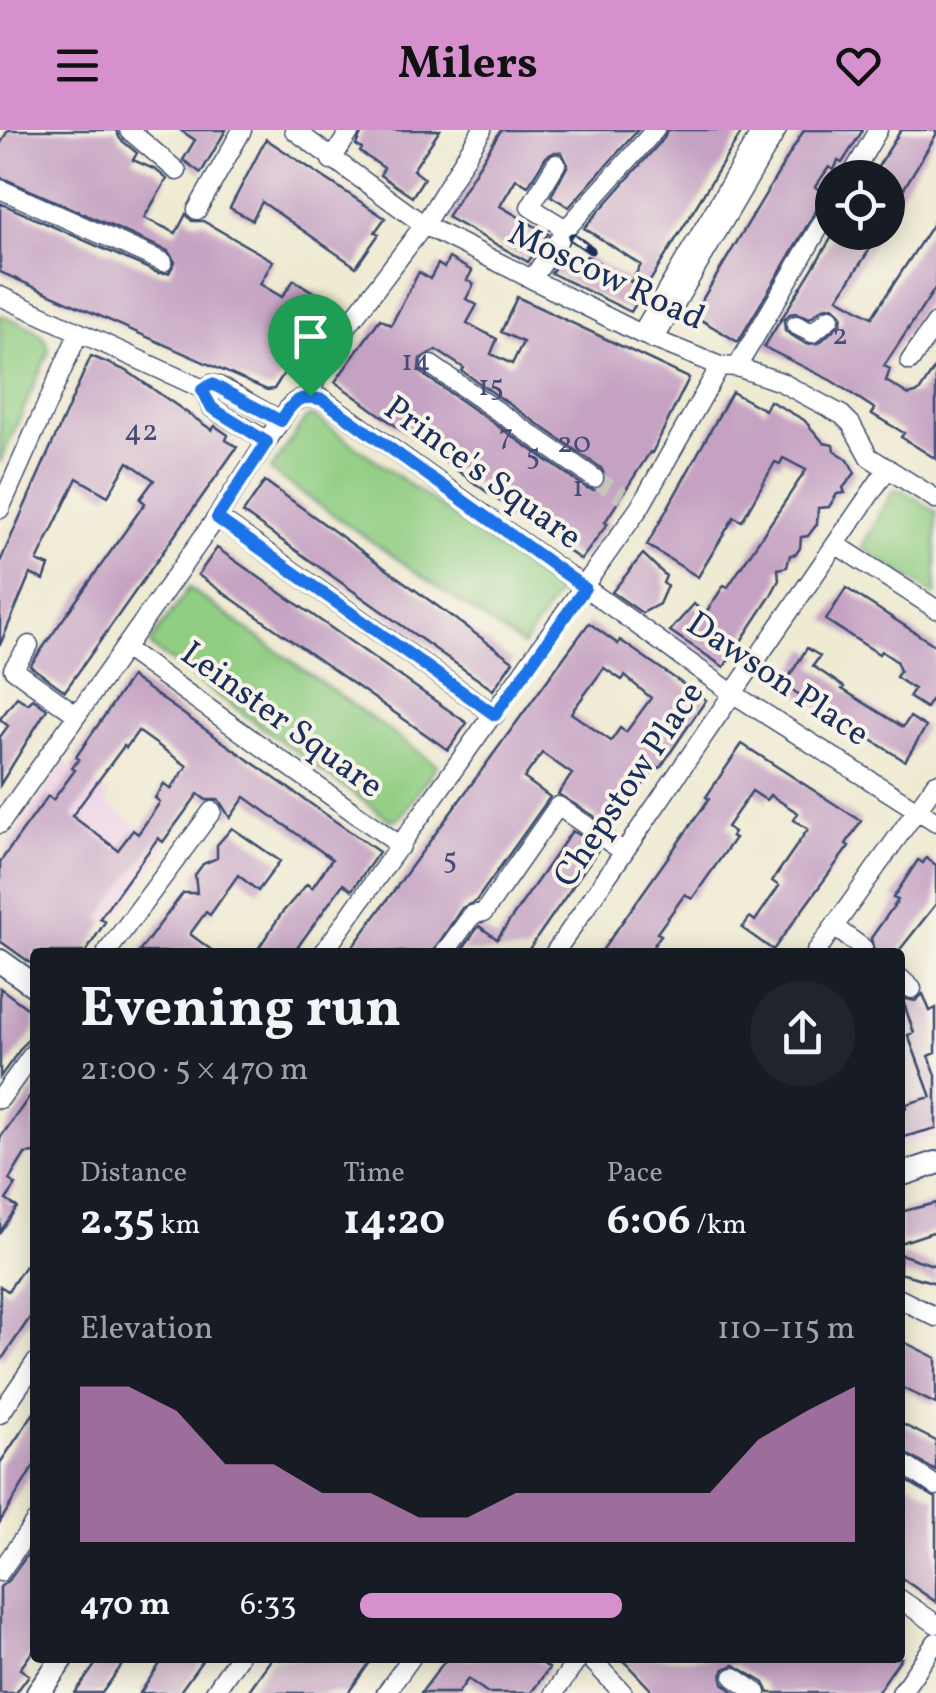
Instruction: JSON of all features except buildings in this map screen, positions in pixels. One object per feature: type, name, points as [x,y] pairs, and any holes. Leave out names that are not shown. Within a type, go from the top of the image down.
[{"type":"main road","points":[[0,961],[30,982]]},
{"type":"main road","points":[[905,1173],[936,1163]]},
{"type":"main road","points":[[38,1693],[59,1663]]},
{"type":"street","points":[[129,130],[177,171]]},
{"type":"street","points":[[197,210],[242,130]]},
{"type":"street","name":"Moscow Road","points":[[294,130],[424,225],[648,337],[781,382],[842,416],[851,424],[869,457],[936,499]]},
{"type":"street","points":[[332,160],[351,130]]},
{"type":"street","points":[[482,130],[424,225],[323,358],[310,396],[294,401],[217,518],[495,715]]},
{"type":"street","points":[[532,279],[566,229],[655,130]]},
{"type":"street","points":[[648,337],[748,165],[762,130]]},
{"type":"street","points":[[748,165],[777,130]]},
{"type":"street","points":[[860,160],[878,130]]},
{"type":"street","points":[[556,164],[530,207],[566,229]]},
{"type":"street","points":[[0,188],[164,262]]},
{"type":"street","points":[[585,588],[729,366],[783,317],[815,245]]},
{"type":"street","points":[[0,296],[202,390],[212,408],[267,442]]},
{"type":"street","points":[[783,317],[812,332],[830,318]]},
{"type":"street","points":[[910,361],[936,323]]},
{"type":"street","points":[[0,509],[80,332]]},
{"type":"street","points":[[431,365],[594,478]]},
{"type":"street","points":[[202,390],[212,384],[219,386],[281,421]]},
{"type":"street","name":"Prince's Square","points":[[310,396],[323,400],[585,588],[495,715]]},
{"type":"street","name":"Chepstow Place","points":[[558,948],[888,468]]},
{"type":"street","points":[[622,496],[640,507]]},
{"type":"street","name":"Leinster Square","points":[[0,824],[217,518]]},
{"type":"street","points":[[837,546],[936,609]]},
{"type":"street","name":"Dawson Place","points":[[585,588],[732,693],[936,822]]},
{"type":"street","points":[[29,645],[13,669],[77,715]]},
{"type":"street","name":"Leinster Square","points":[[124,648],[401,846]]},
{"type":"street","name":"Leinster Square","points":[[327,948],[495,715]]},
{"type":"street","points":[[819,948],[936,783]]},
{"type":"street","points":[[449,948],[472,915],[484,912],[558,806],[587,826]]},
{"type":"street","points":[[111,948],[212,811]]},
{"type":"street","points":[[605,838],[624,852]]},
{"type":"street","points":[[834,927],[863,948]]},
{"type":"street","points":[[4,1086],[30,1057]]},
{"type":"street","points":[[905,1302],[936,1317]]},
{"type":"street","points":[[0,1414],[30,1370]]},
{"type":"street","points":[[905,1465],[936,1486]]},
{"type":"street","points":[[0,1572],[30,1529]]},
{"type":"street","points":[[905,1602],[936,1624]]},
{"type":"street","points":[[902,1693],[936,1642]]},
{"type":"street","points":[[214,1693],[235,1663]]},
{"type":"street","points":[[386,1693],[407,1663]]},
{"type":"street","points":[[554,1693],[575,1663]]},
{"type":"street","points":[[595,1663],[623,1693]]},
{"type":"street","points":[[734,1677],[757,1693]]},
{"type":"shaded area","points":[[65,763],[110,796],[106,803],[168,847],[112,924],[5,846]]},
{"type":"shaded area","points":[[905,1007],[914,1033],[909,1036],[936,1113],[936,1137],[905,1146]]},
{"type":"green space","points":[[0,315],[38,332],[49,351],[0,463]]},
{"type":"green space","points":[[312,415],[554,588],[557,594],[523,646],[270,471]]},
{"type":"green space","points":[[902,490],[936,512],[936,596],[862,547],[893,491]]},
{"type":"green space","points":[[189,588],[437,765],[399,819],[390,820],[151,647],[151,641]]},
{"type":"tunnel","points":[[594,478],[622,496]]},
{"type":"railway","points":[[572,237],[591,250]]},
{"type":"route","points":[[212,384],[219,386],[281,421],[294,401],[310,396],[323,400],[585,588],[495,715],[217,518],[267,442],[212,408],[202,390],[212,384]]}]
